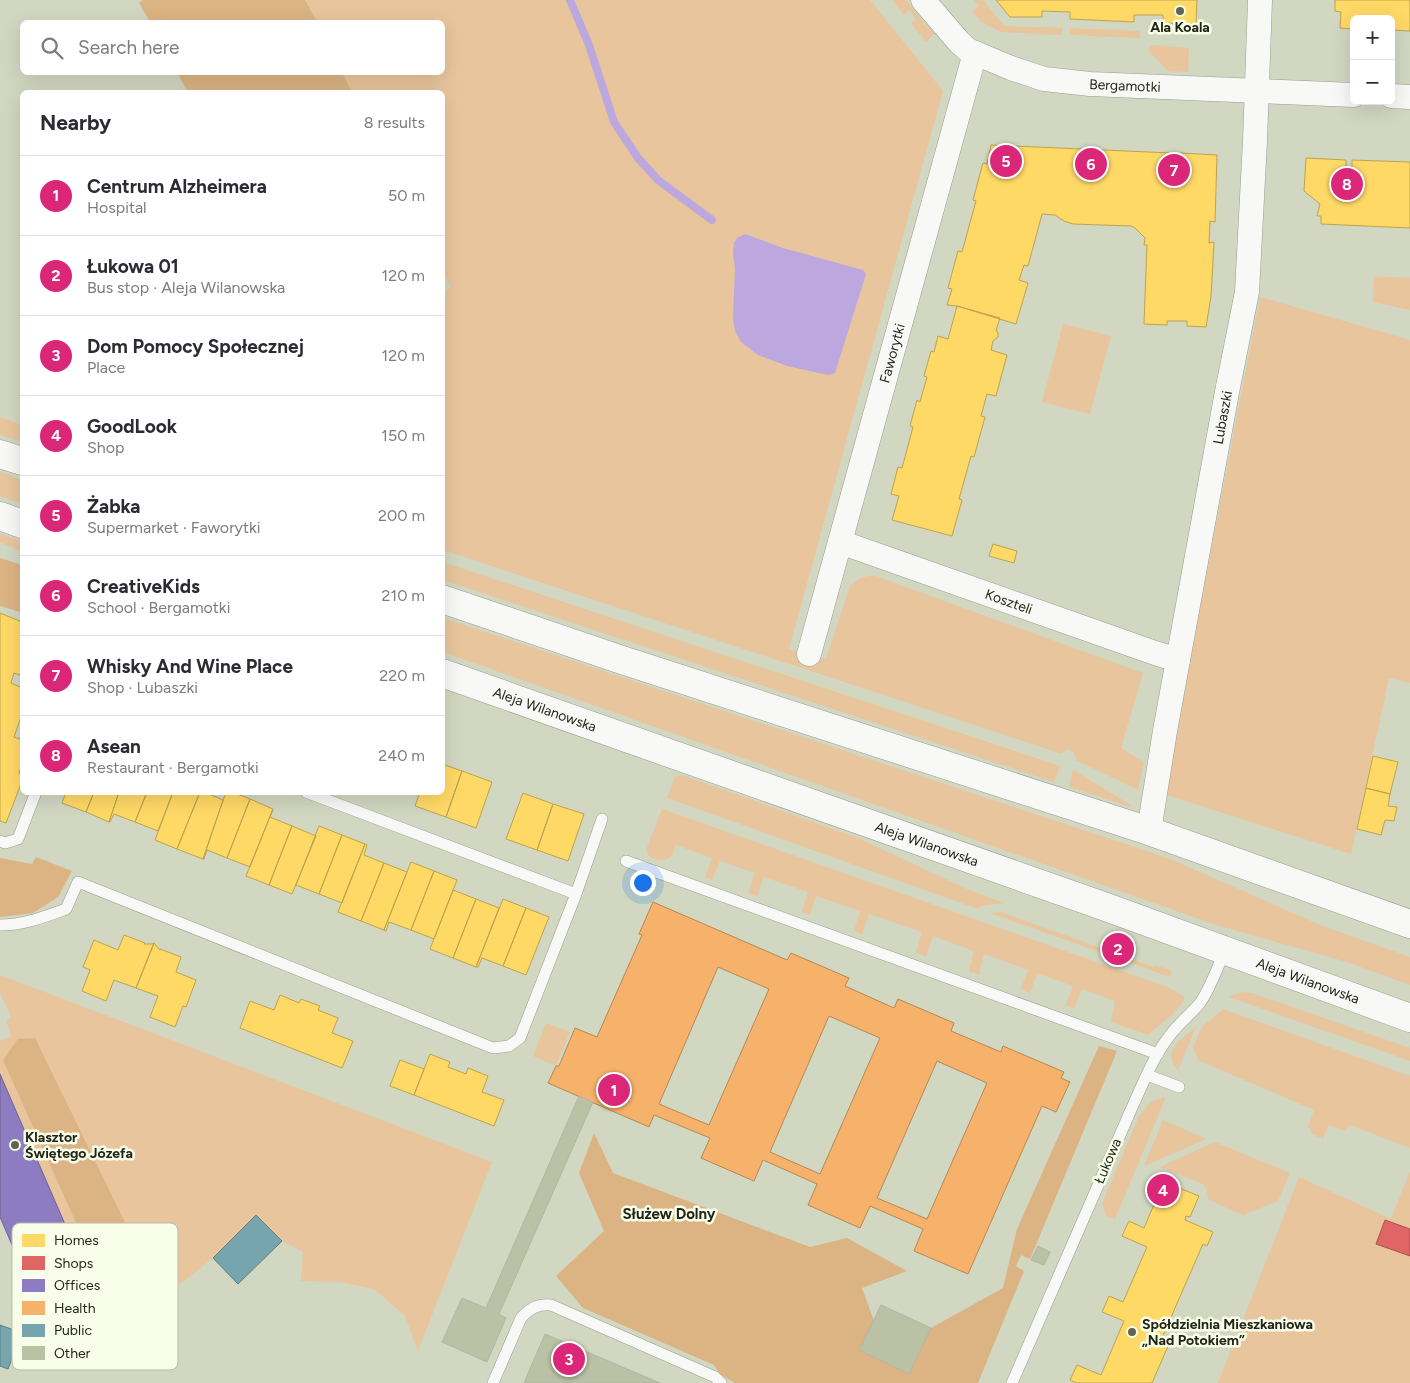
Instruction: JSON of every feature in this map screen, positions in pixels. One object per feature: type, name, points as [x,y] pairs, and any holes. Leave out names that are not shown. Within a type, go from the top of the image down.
[{"type":"main road","points":[[0,454],[20,460]]},
{"type":"main road","points":[[0,516],[20,523]]},
{"type":"main road","points":[[445,599],[622,660],[1149,831],[1410,924]]},
{"type":"main road","name":"Aleja Wilanowska","points":[[445,673],[1410,1018]]},
{"type":"street","name":"Bergamotki","points":[[923,0],[968,50],[1033,76],[1066,82],[1350,95]]},
{"type":"street","name":"Lubaszki","points":[[1149,831],[1178,660],[1247,292],[1260,0]]},
{"type":"street","name":"Faworytki","points":[[809,654],[975,53]]},
{"type":"street","points":[[1395,96],[1410,97]]},
{"type":"street","name":"Koszteli","points":[[840,542],[1178,660]]},
{"type":"lane","points":[[0,841],[5,843],[18,839],[35,795]]},
{"type":"lane","points":[[314,795],[576,894]]},
{"type":"lane","points":[[0,925],[36,920],[66,909],[78,882],[494,1048],[509,1046],[520,1038],[576,894],[602,819]]},
{"type":"lane","points":[[626,861],[1158,1054]]},
{"type":"lane","name":"Łukowa","points":[[1012,1383],[1147,1075],[1171,1034],[1204,996],[1225,951]]},
{"type":"lane","points":[[1147,1075],[1179,1087]]},
{"type":"lane","points":[[493,1383],[521,1318],[529,1310],[540,1304],[551,1305],[715,1377],[721,1383]]},
{"type":"shaded area","points":[[143,0],[305,0],[316,20],[149,20],[139,3]]},
{"type":"shaded area","points":[[305,0],[870,0],[943,91],[789,649],[826,659],[850,586],[860,578],[873,575],[1143,673],[1121,748],[1144,762],[1138,790],[1076,760],[1074,752],[1066,749],[1062,754],[445,551],[445,292],[451,287],[445,276],[445,90],[351,90],[343,75],[445,75],[445,20],[316,20]]},
{"type":"shaded area","points":[[892,0],[906,0],[924,23],[935,33],[926,42],[911,23],[916,20],[910,10],[904,15]]},
{"type":"shaded area","points":[[974,0],[983,0],[1004,26],[1062,28],[1062,35],[1001,32],[981,22],[972,11],[979,6]]},
{"type":"shaded area","points":[[1070,28],[1140,31],[1140,38],[1069,35]]},
{"type":"shaded area","points":[[1151,45],[1189,48],[1188,72],[1168,71],[1148,50]]},
{"type":"shaded area","points":[[178,75],[343,75],[351,90],[187,90]]},
{"type":"shaded area","points":[[745,234],[783,248],[863,270],[866,274],[835,373],[828,375],[787,366],[758,355],[741,342],[735,331],[733,319],[735,269],[733,253],[734,243],[737,238]]},
{"type":"shaded area","points":[[1374,276],[1410,278],[1410,310],[1373,302]]},
{"type":"shaded area","points":[[1260,297],[1410,340],[1410,683],[1389,678],[1351,854],[1164,794]]},
{"type":"shaded area","points":[[1063,324],[1111,336],[1090,414],[1042,402]]},
{"type":"shaded area","points":[[0,417],[20,424],[20,441],[0,435]]},
{"type":"shaded area","points":[[0,472],[20,479],[20,503],[0,496]]},
{"type":"shaded area","points":[[0,534],[20,541],[20,551],[0,542]]},
{"type":"shaded area","points":[[0,558],[20,564],[20,612],[0,606]]},
{"type":"shaded area","points":[[445,564],[1060,766],[1054,782],[445,581]]},
{"type":"shaded area","points":[[445,619],[1168,858],[1320,925],[1410,957],[1410,985],[1347,962],[1216,925],[445,653]]},
{"type":"shaded area","points":[[1073,770],[1129,804],[1131,807],[1069,787]]},
{"type":"shaded area","points":[[682,775],[858,838],[969,890],[1004,903],[981,906],[978,909],[667,798],[675,777]]},
{"type":"shaded area","points":[[662,809],[1170,988],[1185,997],[1173,1013],[1148,1035],[1111,1022],[1115,1001],[1082,989],[1074,1008],[1066,1005],[1073,986],[1037,973],[1030,993],[1021,989],[1028,970],[984,954],[979,975],[969,971],[974,951],[933,936],[926,957],[916,952],[922,932],[869,914],[862,934],[854,931],[860,911],[816,896],[810,915],[802,912],[808,892],[764,877],[757,896],[748,893],[755,873],[720,861],[712,880],[705,877],[712,858],[676,845],[670,857],[664,860],[656,860],[646,850]]},
{"type":"shaded area","points":[[36,857],[72,871],[58,897],[33,913],[0,917],[0,858],[32,864]]},
{"type":"shaded area","points":[[1001,912],[1154,967],[1155,965],[1172,973],[1170,977],[990,913]]},
{"type":"shaded area","points":[[0,975],[492,1162],[418,1351],[405,1316],[374,1289],[340,1282],[301,1281],[303,1252],[282,1241],[256,1215],[213,1258],[178,1286],[178,1223],[64,1223],[0,1074],[0,1041],[11,1036],[6,1021],[12,1018],[0,993]]},
{"type":"shaded area","points":[[1245,992],[1410,1048],[1410,1061],[1229,997]]},
{"type":"shaded area","points":[[1223,1009],[1410,1076],[1410,1148],[1350,1125],[1345,1131],[1329,1125],[1323,1139],[1312,1134],[1308,1126],[1314,1110],[1198,1060],[1193,1047],[1202,1027]]},
{"type":"shaded area","points":[[546,1023],[570,1032],[556,1066],[533,1056]]},
{"type":"shaded area","points":[[1196,1027],[1178,1070],[1171,1057],[1172,1051]]},
{"type":"shaded area","points":[[35,1038],[125,1223],[76,1223],[3,1060],[18,1039]]},
{"type":"shaded area","points":[[1099,1046],[1117,1051],[1030,1259],[1021,1255],[1016,1266],[1024,1271],[978,1383],[735,1383],[720,1374],[714,1365],[583,1308],[556,1276],[604,1231],[579,1173],[594,1133],[613,1173],[810,1247],[847,1238],[907,1271],[862,1288],[874,1321],[859,1350],[909,1374],[931,1328],[1003,1288],[1017,1229]]},
{"type":"shaded area","points":[[1166,1097],[1115,1219],[1106,1216],[1102,1204],[1139,1116],[1150,1103]]},
{"type":"shaded area","points":[[1163,1120],[1207,1139],[1144,1166]]},
{"type":"shaded area","points":[[1215,1142],[1290,1173],[1278,1201],[1243,1215],[1209,1200],[1205,1185],[1160,1167]]},
{"type":"shaded area","points":[[1410,1171],[1410,1383],[1218,1383],[1299,1177],[1391,1219]]},
{"type":"building: Homes","points":[[996,0],[1197,0],[1196,24],[1163,23],[1163,15],[1134,15],[1134,22],[1070,19],[1070,12],[1042,11],[1042,17],[1010,17]]},
{"type":"building: Homes","points":[[1335,0],[1410,0],[1410,31],[1395,30],[1395,15],[1350,15],[1350,29],[1340,28],[1341,12],[1335,11]]},
{"type":"building: Homes","points":[[991,145],[1171,153],[1171,157],[1180,157],[1180,153],[1217,155],[1215,222],[1210,221],[1209,243],[1214,242],[1211,296],[1206,327],[1187,326],[1187,321],[1167,321],[1167,325],[1144,324],[1147,245],[1144,245],[1145,238],[1135,228],[1131,226],[1073,224],[1055,215],[1042,214],[1028,266],[1024,265],[1019,280],[1028,283],[1016,324],[957,306],[947,305],[952,289],[948,288],[958,251],[962,252],[976,201],[973,200],[983,163],[987,164]]},
{"type":"building: Homes","points":[[1306,158],[1346,160],[1346,167],[1352,167],[1352,160],[1410,162],[1410,228],[1321,224],[1321,216],[1317,216],[1320,204],[1304,191]]},
{"type":"building: Homes","points":[[957,306],[1000,318],[996,330],[998,337],[993,341],[991,350],[1007,355],[996,396],[987,394],[981,416],[985,417],[974,457],[971,456],[959,499],[962,500],[952,536],[892,520],[899,496],[891,494],[898,467],[902,468],[913,427],[910,426],[917,400],[920,402],[927,377],[924,376],[931,351],[934,352],[938,336],[948,339]]},
{"type":"building: Homes","points":[[993,544],[1017,551],[1014,563],[989,556]]},
{"type":"building: Homes","points":[[0,613],[20,621],[20,675],[14,673],[11,683],[20,687],[20,720],[14,737],[20,739],[20,786],[6,823],[0,821]]},
{"type":"building: Homes","points":[[1373,756],[1398,762],[1390,794],[1366,788]]},
{"type":"building: Homes","points":[[445,765],[462,771],[446,817],[415,806],[419,795],[445,795]]},
{"type":"building: Homes","points":[[462,771],[492,782],[476,828],[446,817]]},
{"type":"building: Homes","points":[[1366,788],[1390,794],[1388,806],[1397,807],[1394,821],[1385,820],[1381,835],[1357,829]]},
{"type":"building: Homes","points":[[523,793],[553,804],[537,850],[506,839]]},
{"type":"building: Homes","points":[[65,795],[93,795],[86,812],[62,803]]},
{"type":"building: Homes","points":[[93,795],[118,795],[109,822],[86,812]]},
{"type":"building: Homes","points":[[118,795],[146,795],[135,822],[114,814],[109,822]]},
{"type":"building: Homes","points":[[146,795],[172,795],[158,831],[135,822]]},
{"type":"building: Homes","points":[[172,795],[199,795],[177,849],[155,840]]},
{"type":"building: Homes","points":[[199,795],[212,795],[223,800],[203,859],[177,849]]},
{"type":"building: Homes","points":[[225,795],[240,795],[250,799],[227,858],[207,850],[203,859]]},
{"type":"building: Homes","points":[[250,799],[273,809],[250,867],[227,858]]},
{"type":"building: Homes","points":[[553,804],[584,814],[568,861],[537,850]]},
{"type":"building: Homes","points":[[273,809],[270,817],[292,826],[269,885],[246,876]]},
{"type":"building: Homes","points":[[292,826],[316,836],[292,894],[269,885]]},
{"type":"building: Homes","points":[[319,826],[342,835],[319,894],[296,885]]},
{"type":"building: Homes","points":[[342,835],[365,844],[342,903],[319,894]]},
{"type":"building: Homes","points":[[365,844],[367,845],[364,855],[384,863],[361,921],[338,912]]},
{"type":"building: Homes","points":[[411,862],[434,871],[411,930],[389,922],[386,931],[384,930]]},
{"type":"building: Homes","points":[[384,863],[407,872],[384,930],[361,921]]},
{"type":"building: Homes","points":[[434,871],[457,880],[434,939],[411,930]]},
{"type":"building: Homes","points":[[453,890],[476,899],[453,958],[430,949]]},
{"type":"building: Homes","points":[[476,899],[499,908],[476,967],[453,958]]},
{"type":"building: Homes","points":[[503,899],[526,908],[503,966],[482,958],[478,967],[476,967]]},
{"type":"building: Homes","points":[[526,908],[549,917],[526,975],[503,966]]},
{"type":"building: Homes","points":[[124,935],[144,944],[154,943],[136,988],[114,980],[106,1001],[82,991],[90,970],[83,967],[94,940],[118,950]]},
{"type":"building: Homes","points":[[154,943],[160,950],[181,957],[176,972],[196,980],[186,1007],[183,1006],[175,1027],[150,1017],[158,996],[136,988]]},
{"type":"building: Homes","points":[[280,995],[299,1003],[301,999],[320,1006],[318,1010],[338,1018],[332,1033],[353,1041],[342,1068],[240,1028],[250,1001],[274,1010]]},
{"type":"building: Homes","points":[[430,1054],[450,1062],[448,1067],[466,1074],[468,1068],[488,1076],[482,1092],[504,1100],[494,1126],[414,1095]]},
{"type":"building: Homes","points":[[400,1060],[424,1069],[414,1095],[390,1086]]},
{"type":"building: Homes","points":[[1159,1180],[1199,1196],[1190,1217],[1186,1216],[1185,1220],[1213,1232],[1207,1246],[1203,1244],[1161,1340],[1169,1344],[1152,1383],[1077,1383],[1070,1380],[1077,1365],[1101,1375],[1124,1321],[1102,1312],[1109,1296],[1123,1302],[1147,1247],[1122,1236],[1129,1221],[1144,1228],[1158,1195],[1153,1193]]},
{"type":"building: Shops","points":[[1385,1220],[1410,1229],[1410,1256],[1376,1244]]},
{"type":"building: Offices","points":[[0,1074],[64,1223],[12,1223],[12,1245],[0,1217]]},
{"type":"building: Health","points":[[653,902],[787,960],[791,953],[849,978],[845,986],[894,1008],[898,999],[954,1023],[951,1031],[1001,1052],[1003,1046],[1064,1072],[1061,1078],[1070,1082],[1056,1112],[1042,1106],[968,1274],[914,1251],[923,1229],[870,1206],[860,1228],[808,1205],[817,1184],[763,1160],[754,1181],[701,1158],[710,1138],[654,1115],[649,1127],[548,1083],[556,1066],[559,1066],[575,1028],[597,1037],[642,935],[639,934]],"holes":[[[718,967],[769,989],[709,1125],[659,1104]],[[829,1016],[880,1038],[820,1174],[770,1152]],[[937,1061],[987,1083],[927,1219],[877,1198]]]},
{"type":"building: Public","points":[[256,1215],[282,1241],[238,1284],[213,1258]]},
{"type":"building: Public","points":[[0,1325],[12,1329],[12,1359],[8,1369],[0,1366]]},
{"type":"building: Other","points":[[579,1096],[593,1102],[499,1314],[506,1318],[487,1362],[442,1342],[462,1298],[486,1308]]},
{"type":"building: Other","points":[[1038,1246],[1050,1252],[1044,1265],[1031,1260]]},
{"type":"building: Other","points":[[881,1305],[931,1328],[909,1374],[859,1350]]},
{"type":"building: Other","points":[[545,1334],[660,1383],[524,1383]]},
{"type":"waterway","points":[[570,0],[589,45],[614,122],[638,158],[658,180],[712,220]]},
{"type":"place","name":"Ala Koala","points":[[1180,11]]},
{"type":"place","name":"Żabka","points":[[1006,161]]},
{"type":"place","name":"CreativeKids","points":[[1091,164]]},
{"type":"place","name":"Whisky And Wine Place","points":[[1174,170]]},
{"type":"place","name":"Asean","points":[[1347,184]]},
{"type":"place","name":"Łukowa 01","points":[[1118,949]]},
{"type":"place","name":"Centrum Alzheimera","points":[[614,1090]]},
{"type":"place","name":"Klasztor Świętego Józefa","points":[[15,1145]]},
{"type":"place","name":"GoodLook","points":[[1163,1190]]},
{"type":"place","name":"Spółdzielnia Mieszkaniowa „Nad Potokiem”","points":[[1132,1332]]},
{"type":"place","name":"Dom Pomocy Społecznej","points":[[569,1359]]},
{"type":"district","name":"Służew Dolny","points":[[669,1214]]}]
